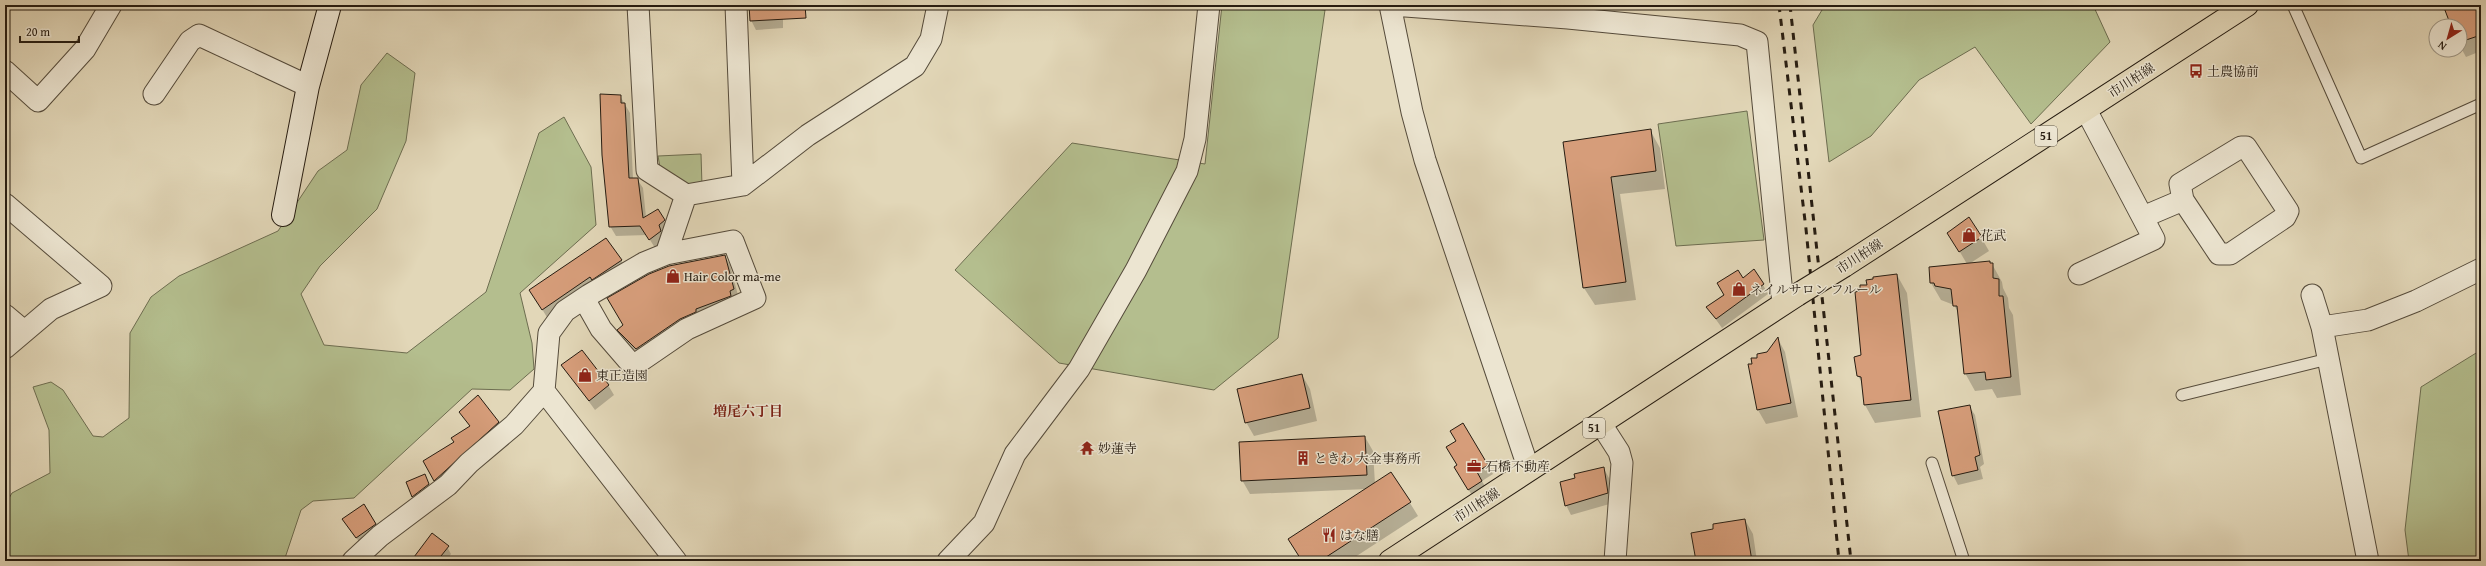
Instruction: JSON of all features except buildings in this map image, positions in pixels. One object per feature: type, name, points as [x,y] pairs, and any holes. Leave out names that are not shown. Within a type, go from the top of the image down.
[{"type":"main road","name":"市川柏線","points":[[1390,561],[1790,300],[2247,5]]},
{"type":"street","points":[[5,71],[38,101],[85,50],[111,5]]},
{"type":"street","points":[[283,215],[308,86],[330,5]]},
{"type":"street","points":[[638,5],[647,170],[686,195],[743,185],[808,135],[915,66],[931,39],[938,5]]},
{"type":"street","points":[[736,5],[743,185]]},
{"type":"street","points":[[948,561],[984,523],[1015,454],[1079,369],[1136,270],[1187,171],[1196,139],[1209,5]]},
{"type":"street","points":[[1529,470],[1425,160],[1412,112],[1391,5],[1593,13],[1740,35],[1756,42],[1790,300]]},
{"type":"street","points":[[154,94],[190,41],[199,35],[308,86]]},
{"type":"street","points":[[2079,274],[2154,239],[2086,110]]},
{"type":"street","points":[[2241,147],[2246,147],[2288,210],[2285,217],[2230,254],[2218,254],[2183,200],[2180,184],[2241,147]]},
{"type":"street","points":[[666,254],[686,195]]},
{"type":"street","points":[[2143,217],[2183,200]]},
{"type":"street","points":[[5,204],[101,286],[51,309],[5,348]]},
{"type":"street","points":[[353,561],[380,536],[448,485],[469,463],[514,425],[544,391],[549,333],[565,311],[584,299],[644,263],[666,254],[733,241],[756,298],[687,329],[633,366],[601,329],[584,299]]},
{"type":"street","points":[[2322,327],[2368,320],[2416,301],[2481,269]]},
{"type":"street","points":[[2312,295],[2322,327],[2368,561]]},
{"type":"street","points":[[5,315],[24,331]]},
{"type":"street","points":[[544,391],[676,561]]},
{"type":"street","points":[[1601,424],[1619,452],[1622,463],[1615,561]]},
{"type":"lane","points":[[2292,5],[2361,158],[2481,104]]},
{"type":"lane","points":[[2182,395],[2328,359]]},
{"type":"lane","points":[[1932,463],[1964,561]]},
{"type":"green space","points":[[1222,5],[1277,5],[1325,10],[1278,338],[1214,390],[1059,363],[955,270],[1072,143],[1205,164]]},
{"type":"green space","points":[[1825,5],[2093,5],[2110,42],[2031,124],[1975,47],[1919,80],[1871,136],[1829,162],[1813,25]]},
{"type":"green space","points":[[387,53],[415,73],[406,141],[377,209],[320,266],[301,294],[324,345],[407,353],[486,292],[539,133],[564,117],[591,167],[596,225],[520,293],[532,343],[534,369],[510,390],[472,389],[354,498],[313,501],[301,510],[284,561],[5,561],[5,505],[12,493],[50,473],[49,430],[33,387],[51,382],[63,390],[93,436],[103,437],[129,418],[130,333],[151,297],[179,276],[278,231],[318,171],[347,150],[361,85]]},
{"type":"green space","points":[[1747,111],[1764,240],[1676,246],[1658,124]]},
{"type":"green space","points":[[701,154],[702,186],[692,188],[661,173],[658,156]]},
{"type":"green space","points":[[2481,350],[2481,561],[2409,561],[2405,530],[2421,387]]},
{"type":"railway","points":[[1779,5],[1806,229],[1839,561]]},
{"type":"railway","points":[[1790,5],[1851,561]]},
{"type":"place","name":"土農協前","points":[[2196,71]]},
{"type":"place","name":"花武","points":[[1969,235]]},
{"type":"place","name":"Hair Color ma-me","points":[[673,276]]},
{"type":"place","name":"ネイルサロン フルール","points":[[1739,289]]},
{"type":"place","name":"東正造園","points":[[585,375]]},
{"type":"place","name":"妙蓮寺","points":[[1087,448]]},
{"type":"place","name":"ときわ 大金事務所","points":[[1303,458]]},
{"type":"place","name":"石橋不動産","points":[[1474,466]]},
{"type":"place","name":"はな膳","points":[[1329,535]]},
{"type":"district","name":"増尾六丁目","points":[[748,411]]}]
